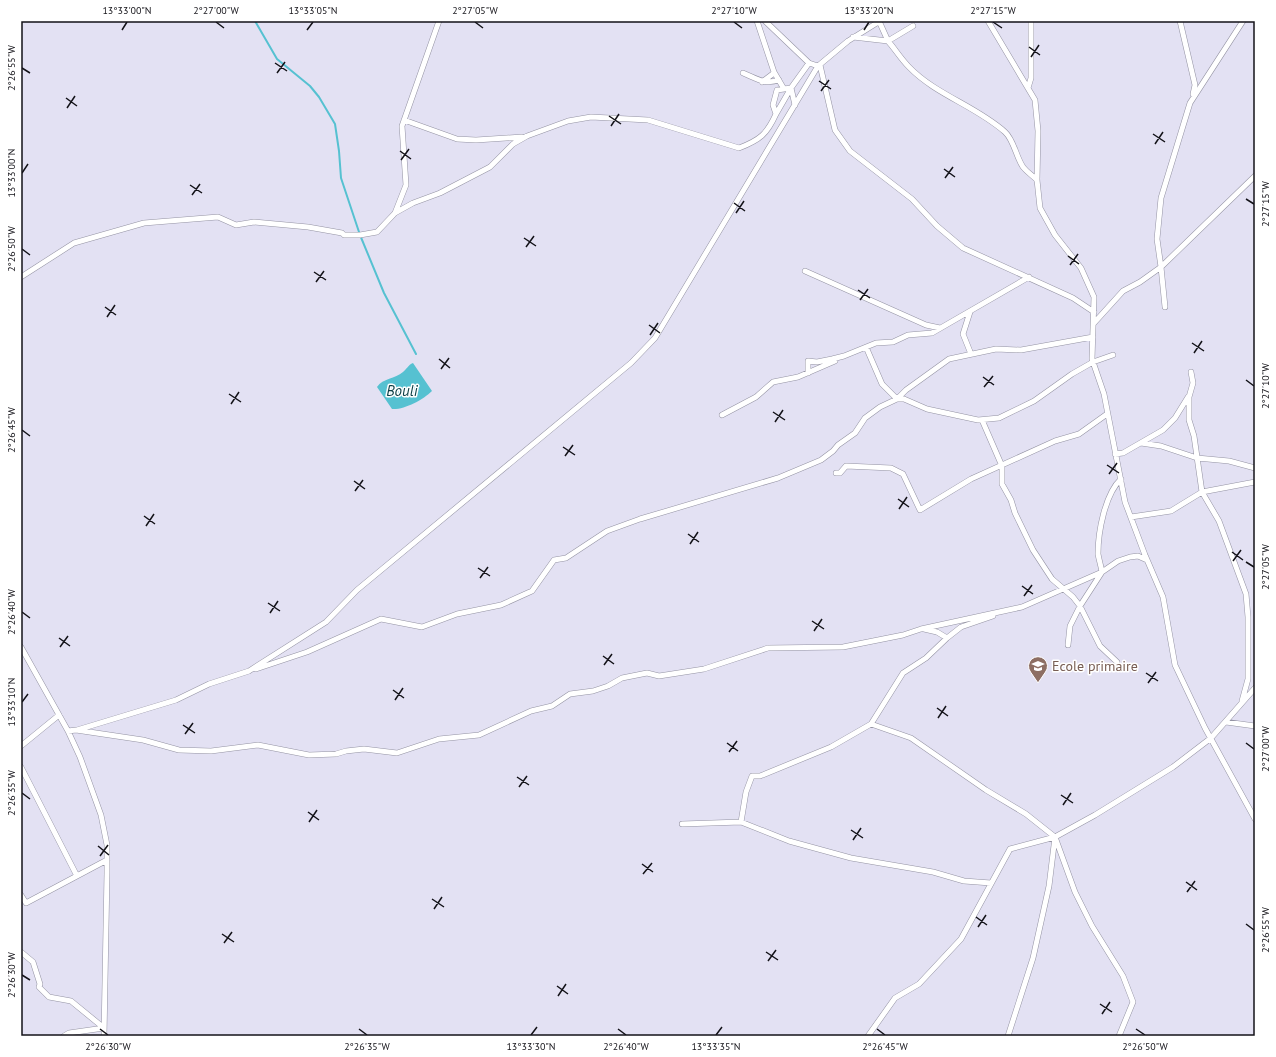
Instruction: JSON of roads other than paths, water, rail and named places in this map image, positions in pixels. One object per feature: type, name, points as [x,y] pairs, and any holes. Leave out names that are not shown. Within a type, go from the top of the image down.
[{"type":"street","points":[[395,213],[406,185],[402,126],[439,21]]},
{"type":"street","points":[[757,21],[774,73],[784,89]]},
{"type":"street","points":[[765,21],[809,63],[819,65]]},
{"type":"street","points":[[249,671],[263,660],[326,622],[356,590],[631,363],[655,338],[819,65],[853,37],[880,21],[888,41],[909,68],[950,96],[986,116],[1007,133],[1024,168],[1037,180]]},
{"type":"street","points":[[988,21],[1034,100],[1038,130],[1037,180],[1040,208],[1055,235],[1081,268],[1094,297],[1093,362],[1104,394],[1125,502],[1163,597],[1175,665],[1211,738],[1254,810],[1255,819]]},
{"type":"street","points":[[1028,88],[1031,78],[1031,21]]},
{"type":"street","points":[[1165,307],[1157,239],[1161,198],[1195,85],[1180,21]]},
{"type":"street","points":[[1192,98],[1243,21]]},
{"type":"street","points":[[853,37],[888,41],[912,26]]},
{"type":"street","points":[[21,277],[74,242],[144,223],[218,218],[236,225],[254,222],[308,227],[342,233],[344,235],[360,235],[377,232],[395,213],[413,203],[440,193],[490,167],[513,144],[527,136],[568,121],[591,117],[648,120],[739,148],[754,142],[769,131],[776,114],[791,88],[809,63]]},
{"type":"street","points":[[819,65],[835,130],[850,151],[912,199],[937,226],[963,248],[1030,277],[1073,298],[1094,312]]},
{"type":"street","points":[[743,73],[762,82],[771,83],[779,80]]},
{"type":"street","points":[[762,82],[774,73]]},
{"type":"street","points":[[776,114],[773,105],[777,90],[791,88]]},
{"type":"street","points":[[791,88],[795,105]]},
{"type":"street","points":[[404,120],[457,139],[476,140],[527,136]]},
{"type":"street","points":[[1094,323],[1123,291],[1140,282],[1160,267],[1255,176]]},
{"type":"street","points":[[805,270],[926,325],[940,328]]},
{"type":"street","points":[[722,415],[756,397],[773,382],[798,377],[876,343],[893,342],[908,335],[932,333],[1030,277]]},
{"type":"street","points":[[970,312],[963,334],[971,354]]},
{"type":"street","points":[[897,400],[906,390],[949,359],[996,349],[1021,350],[1093,337]]},
{"type":"street","points":[[866,347],[882,384],[897,400]]},
{"type":"street","points":[[68,731],[76,730],[176,700],[209,684],[307,652],[381,619],[422,627],[457,614],[501,605],[532,591],[554,560],[566,558],[607,531],[640,519],[778,478],[821,460],[855,433],[865,418],[880,407],[897,400],[904,399],[927,409],[955,416],[982,420],[999,418],[1034,401],[1072,374],[1093,362],[1113,355]]},
{"type":"street","points":[[808,373],[808,361],[817,362],[844,356]]},
{"type":"street","points":[[1116,454],[1123,453],[1163,430],[1175,418],[1188,397],[1193,383],[1191,372]]},
{"type":"street","points":[[1188,397],[1189,420],[1194,436],[1202,492],[1220,521],[1246,594],[1248,617],[1248,679],[1241,704]]},
{"type":"street","points":[[836,473],[840,473],[846,466],[891,468],[903,474],[920,510],[971,479],[1055,441],[1079,434],[1107,414]]},
{"type":"street","points":[[982,420],[1002,466],[1002,484],[1011,500],[1015,513],[1033,550],[1045,571],[1073,597],[1080,606],[1100,646],[1117,662]]},
{"type":"street","points":[[1141,443],[1161,446],[1197,458],[1229,461],[1255,468]]},
{"type":"street","points":[[1068,645],[1070,626],[1080,606],[1102,572],[1098,554],[1102,518],[1111,493],[1120,479]]},
{"type":"street","points":[[1131,517],[1171,511],[1202,492],[1255,482]]},
{"type":"street","points":[[741,822],[746,792],[752,776],[760,776],[831,747],[871,724],[903,673],[926,658],[961,627],[999,613],[1022,607],[1064,590],[1102,572],[1118,561],[1138,556],[1147,560]]},
{"type":"street","points":[[76,730],[142,740],[179,750],[211,751],[258,745],[309,755],[336,754],[364,749],[397,753],[439,739],[479,735],[530,711],[552,706],[570,694],[593,691],[608,686],[622,678],[647,673],[659,676],[704,669],[768,648],[843,647],[903,635],[921,629],[981,615],[999,613]]},
{"type":"street","points":[[921,629],[937,632],[947,638]]},
{"type":"street","points":[[21,647],[68,731],[80,757],[100,815],[107,845],[104,1036]]},
{"type":"street","points":[[868,1036],[895,998],[919,984],[961,939],[1010,849],[1055,837],[1095,815],[1166,770],[1211,738],[1255,688]]},
{"type":"street","points":[[21,746],[59,715]]},
{"type":"street","points":[[1226,722],[1255,726]]},
{"type":"street","points":[[871,724],[911,738],[986,790],[1026,814],[1055,837],[1075,892],[1092,926],[1123,976],[1133,1002],[1119,1036]]},
{"type":"street","points":[[21,767],[77,876]]},
{"type":"street","points":[[682,824],[741,822],[789,841],[851,858],[933,872],[964,881],[991,883]]},
{"type":"street","points":[[1008,1036],[1033,958],[1049,886],[1055,837]]},
{"type":"street","points":[[21,895],[26,903],[107,860]]},
{"type":"street","points":[[21,952],[34,962],[40,984],[39,987],[49,997],[72,1001],[104,1028]]},
{"type":"street","points":[[64,1036],[69,1033],[104,1028]]},
{"type":"water","name":"Bouli","points":[[413,363],[432,391],[424,398],[413,404],[402,408],[392,409],[377,387],[382,382],[400,374]]},
{"type":"waterway","points":[[255,21],[277,59],[310,86],[319,97],[335,124],[341,178],[360,235],[384,293],[416,354]]},
{"type":"place","name":"Ecole primaire","points":[[1038,683]]}]
